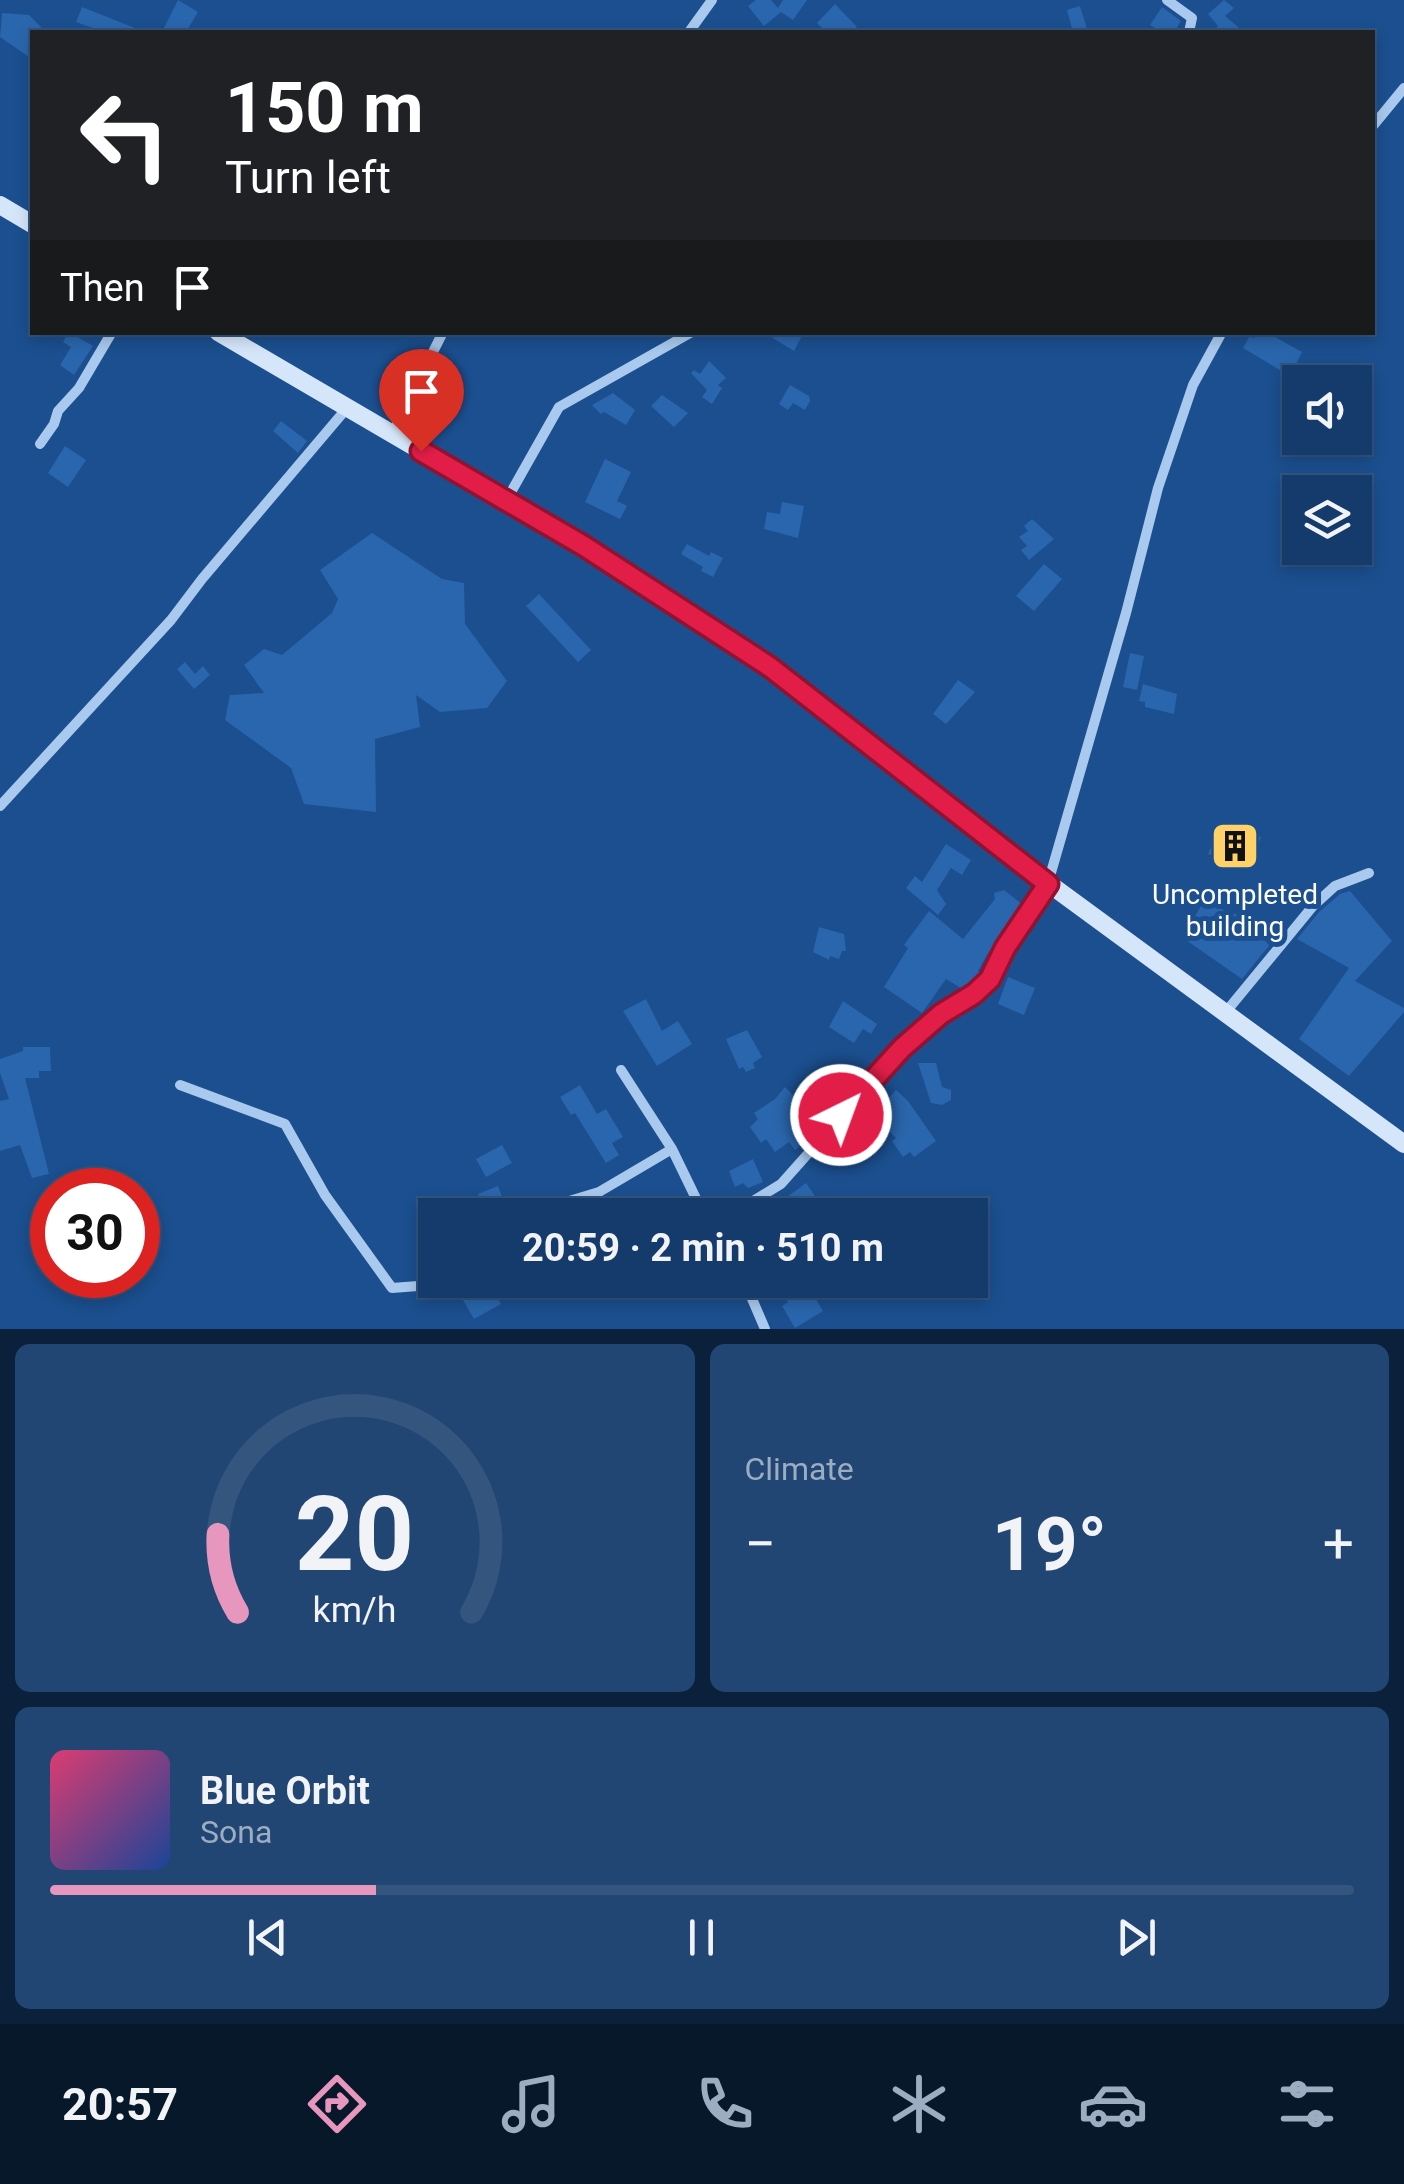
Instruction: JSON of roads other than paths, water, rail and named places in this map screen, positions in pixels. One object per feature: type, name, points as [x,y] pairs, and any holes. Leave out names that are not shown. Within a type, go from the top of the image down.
[{"type":"main road","points":[[0,205],[30,223]]},
{"type":"main road","points":[[223,335],[584,546],[770,667],[1048,884],[1404,1144]]},
{"type":"street","points":[[690,30],[712,0]]},
{"type":"street","points":[[1168,0],[1192,18],[1189,30]]},
{"type":"street","points":[[1375,123],[1404,88]]},
{"type":"street","points":[[40,444],[110,335]]},
{"type":"street","points":[[392,434],[442,335]]},
{"type":"street","points":[[506,501],[559,407],[687,335]]},
{"type":"street","points":[[757,1198],[780,1184],[902,1048],[990,979],[1005,948],[1048,884],[1158,488],[1193,384],[1220,335]]},
{"type":"street","points":[[0,806],[172,620],[347,408]]},
{"type":"street","points":[[0,787],[13,795]]},
{"type":"street","points":[[1224,1014],[1313,906],[1334,886],[1369,873]]},
{"type":"street","points":[[621,1070],[672,1149],[696,1198]]},
{"type":"street","points":[[180,1085],[285,1124],[324,1194],[392,1288],[418,1286]]},
{"type":"street","points":[[579,1198],[599,1192],[672,1149]]},
{"type":"street","points":[[752,1298],[765,1329]]},
{"type":"place","name":"Uncompleted building","points":[[1235,846]]}]
